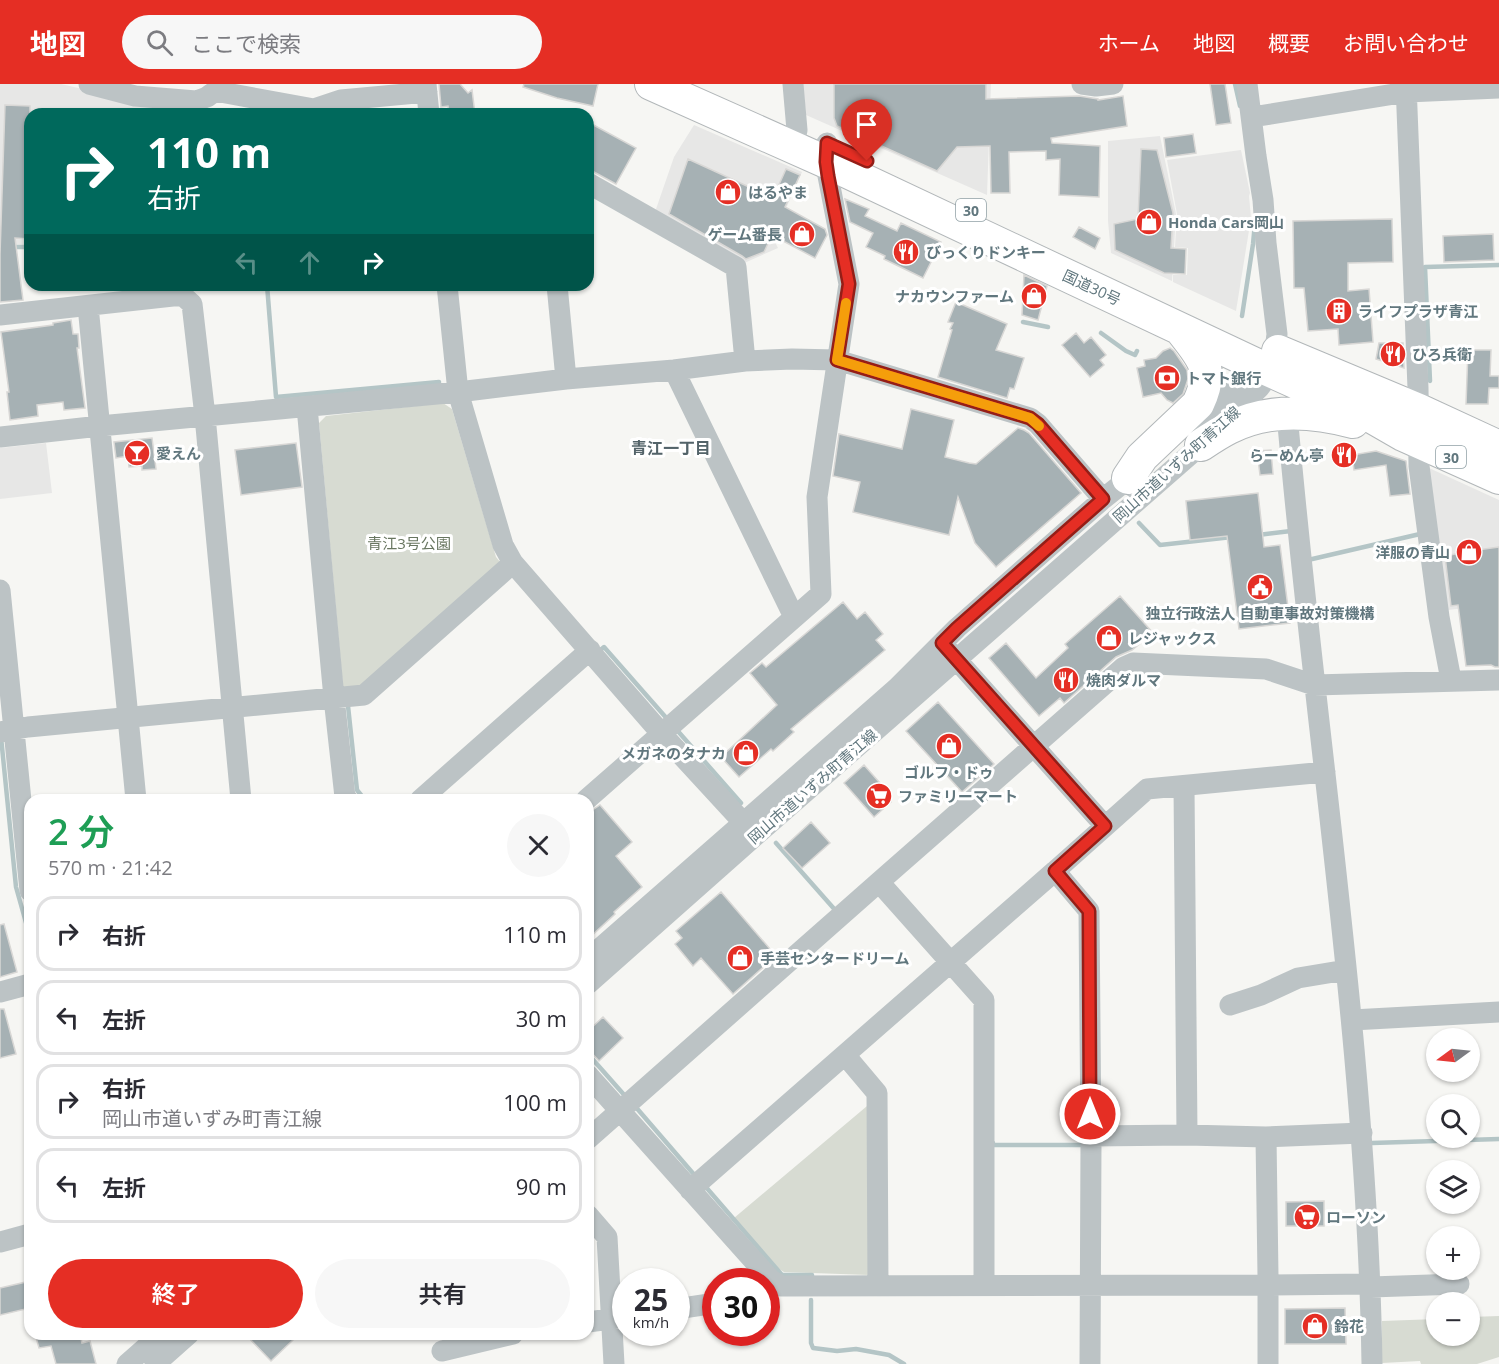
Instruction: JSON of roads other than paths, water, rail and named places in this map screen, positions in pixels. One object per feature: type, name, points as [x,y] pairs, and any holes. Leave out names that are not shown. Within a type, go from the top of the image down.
[{"type":"highway","name":"国道30号","points":[[651,84],[826,152],[1268,362],[1370,416],[1414,429],[1499,447]]},
{"type":"highway","name":"国道30号","points":[[700,84],[795,139]]},
{"type":"highway","name":"国道30号","points":[[826,152],[1178,327],[1268,362]]},
{"type":"highway","points":[[1128,478],[1142,457],[1198,404],[1203,393],[1207,378],[1206,369],[1200,355],[1178,327]]},
{"type":"highway","points":[[1201,445],[1229,428],[1246,421],[1287,413],[1309,413],[1414,429]]},
{"type":"highway","name":"国道30号","points":[[1414,429],[1499,478]]},
{"type":"street","points":[[89,84],[135,96],[196,101],[207,98],[217,87],[310,108]]},
{"type":"street","points":[[793,84],[795,139]]},
{"type":"street","points":[[1082,84],[1096,86],[1113,84]]},
{"type":"street","points":[[1247,84],[1263,200],[1276,334],[1268,362]]},
{"type":"street","points":[[317,108],[341,100],[427,88],[429,108]]},
{"type":"street","points":[[1252,117],[1407,88],[1499,88]]},
{"type":"street","points":[[1407,88],[1414,429],[1438,605],[1451,680]]},
{"type":"street","points":[[593,794],[821,594],[817,497],[849,284],[826,152]]},
{"type":"street","points":[[594,186],[736,267],[745,361]]},
{"type":"street","points":[[448,291],[458,392],[503,545],[513,563],[593,653],[668,727],[749,830]]},
{"type":"street","points":[[558,291],[566,379]]},
{"type":"street","points":[[0,315],[182,295],[192,304],[205,416],[240,794]]},
{"type":"street","points":[[88,306],[135,794]]},
{"type":"street","points":[[0,437],[745,361],[837,360],[1030,418],[1038,424],[1103,499]]},
{"type":"street","name":"岡山市道いずみ町青江線","points":[[594,954],[956,659],[1201,445],[1258,388],[1268,362]]},
{"type":"street","name":"岡山市道いずみ町青江線","points":[[594,978],[957,628],[1103,499],[1182,436],[1268,362]]},
{"type":"street","points":[[674,370],[794,617]]},
{"type":"street","points":[[307,407],[345,794]]},
{"type":"street","points":[[1287,413],[1314,685],[1352,1020],[1362,1133],[1371,1285],[1372,1364]]},
{"type":"street","points":[[6,731],[128,718],[232,702],[364,695],[513,563]]},
{"type":"street","points":[[0,590],[6,731],[24,851]]},
{"type":"street","points":[[942,643],[1105,826]]},
{"type":"street","points":[[427,794],[593,653]]},
{"type":"street","points":[[594,1134],[1124,667],[1133,663],[1266,669],[1314,685],[1499,680]]},
{"type":"street","points":[[697,1184],[1147,789],[1325,772]]},
{"type":"street","points":[[1185,786],[1187,1135]]},
{"type":"street","points":[[1055,871],[1089,911],[1090,1364]]},
{"type":"street","points":[[879,882],[954,959],[984,1000],[984,1285]]},
{"type":"street","points":[[1230,1005],[1298,978],[1346,970]]},
{"type":"street","points":[[0,992],[24,986]]},
{"type":"street","points":[[1352,1020],[1499,1012]]},
{"type":"street","points":[[845,1055],[877,1093],[878,1286]]},
{"type":"street","points":[[594,1079],[627,1105],[697,1184],[762,1268]]},
{"type":"street","points":[[1090,1142],[1187,1135],[1266,1141],[1362,1133]]},
{"type":"street","points":[[1266,1141],[1268,1364]]},
{"type":"street","points":[[594,1222],[607,1237],[612,1271]]},
{"type":"street","points":[[0,1242],[24,1236]]},
{"type":"street","points":[[780,1290],[984,1285],[1459,1284]]},
{"type":"street","points":[[594,1321],[612,1319]]},
{"type":"street","points":[[127,1364],[155,1346],[172,1340]]},
{"type":"street","points":[[442,1349],[485,1340]]},
{"type":"street","points":[[614,1364],[616,1346]]},
{"type":"waterway","points":[[1235,84],[1240,106]]},
{"type":"waterway","points":[[1242,316],[1255,223]]},
{"type":"waterway","points":[[0,247],[24,247]]},
{"type":"waterway","points":[[1430,381],[1425,267],[1499,265]]},
{"type":"waterway","points":[[267,291],[276,397],[439,382]]},
{"type":"waterway","points":[[1023,322],[1048,327]]},
{"type":"waterway","points":[[1101,333],[1126,351],[1135,355],[1137,351]]},
{"type":"waterway","points":[[1139,523],[1160,545],[1232,537]]},
{"type":"waterway","points":[[1258,535],[1291,531]]},
{"type":"waterway","points":[[1308,560],[1420,534]]},
{"type":"waterway","points":[[598,652],[604,647],[669,721]]},
{"type":"waterway","points":[[347,705],[357,790],[360,794]]},
{"type":"waterway","points":[[676,729],[741,803]]},
{"type":"waterway","points":[[1,737],[16,887],[24,916]]},
{"type":"waterway","points":[[776,843],[836,911]]},
{"type":"waterway","points":[[594,1061],[626,1097]]},
{"type":"waterway","points":[[634,1105],[697,1178]]},
{"type":"waterway","points":[[1372,1143],[1499,1139]]},
{"type":"waterway","points":[[993,1143],[993,1145],[1084,1145]]},
{"type":"waterway","points":[[705,1186],[782,1275],[812,1275],[812,1277]]},
{"type":"waterway","points":[[811,1300],[813,1348],[837,1351],[856,1349],[889,1355],[904,1364]]},
{"type":"waterway","points":[[448,1340],[448,1345]]},
{"type":"place","name":"はるやま","points":[[728,192]]},
{"type":"place","name":"Honda Cars岡山","points":[[1149,222]]},
{"type":"place","name":"ゲーム番長","points":[[802,234]]},
{"type":"place","name":"びっくりドンキー","points":[[906,252]]},
{"type":"place","name":"ナカウンファーム","points":[[1034,296]]},
{"type":"place","name":"ライフプラザ青江","points":[[1339,311]]},
{"type":"place","name":"ひろ兵衛","points":[[1393,354]]},
{"type":"place","name":"トマト銀行","points":[[1167,378]]},
{"type":"place","name":"愛えん","points":[[137,453]]},
{"type":"place","name":"らーめん亭","points":[[1344,455]]},
{"type":"place","name":"洋服の青山","points":[[1469,552]]},
{"type":"place","name":"独立行政法人 自動車事故対策機構","points":[[1260,587]]},
{"type":"place","name":"レジャックス","points":[[1109,638]]},
{"type":"place","name":"焼肉ダルマ","points":[[1066,680]]},
{"type":"place","name":"ゴルフ・ドゥ","points":[[949,746]]},
{"type":"place","name":"メガネのタナカ","points":[[746,753]]},
{"type":"place","name":"ファミリーマート","points":[[879,796]]},
{"type":"place","name":"手芸センタードリーム","points":[[740,958]]},
{"type":"place","name":"ローソン","points":[[1307,1217]]},
{"type":"place","name":"鈴花","points":[[1315,1326]]},
{"type":"district","name":"青江一丁目","points":[[671,448]]},
{"type":"park label","name":"青江3号公園","points":[[409,543]]}]
